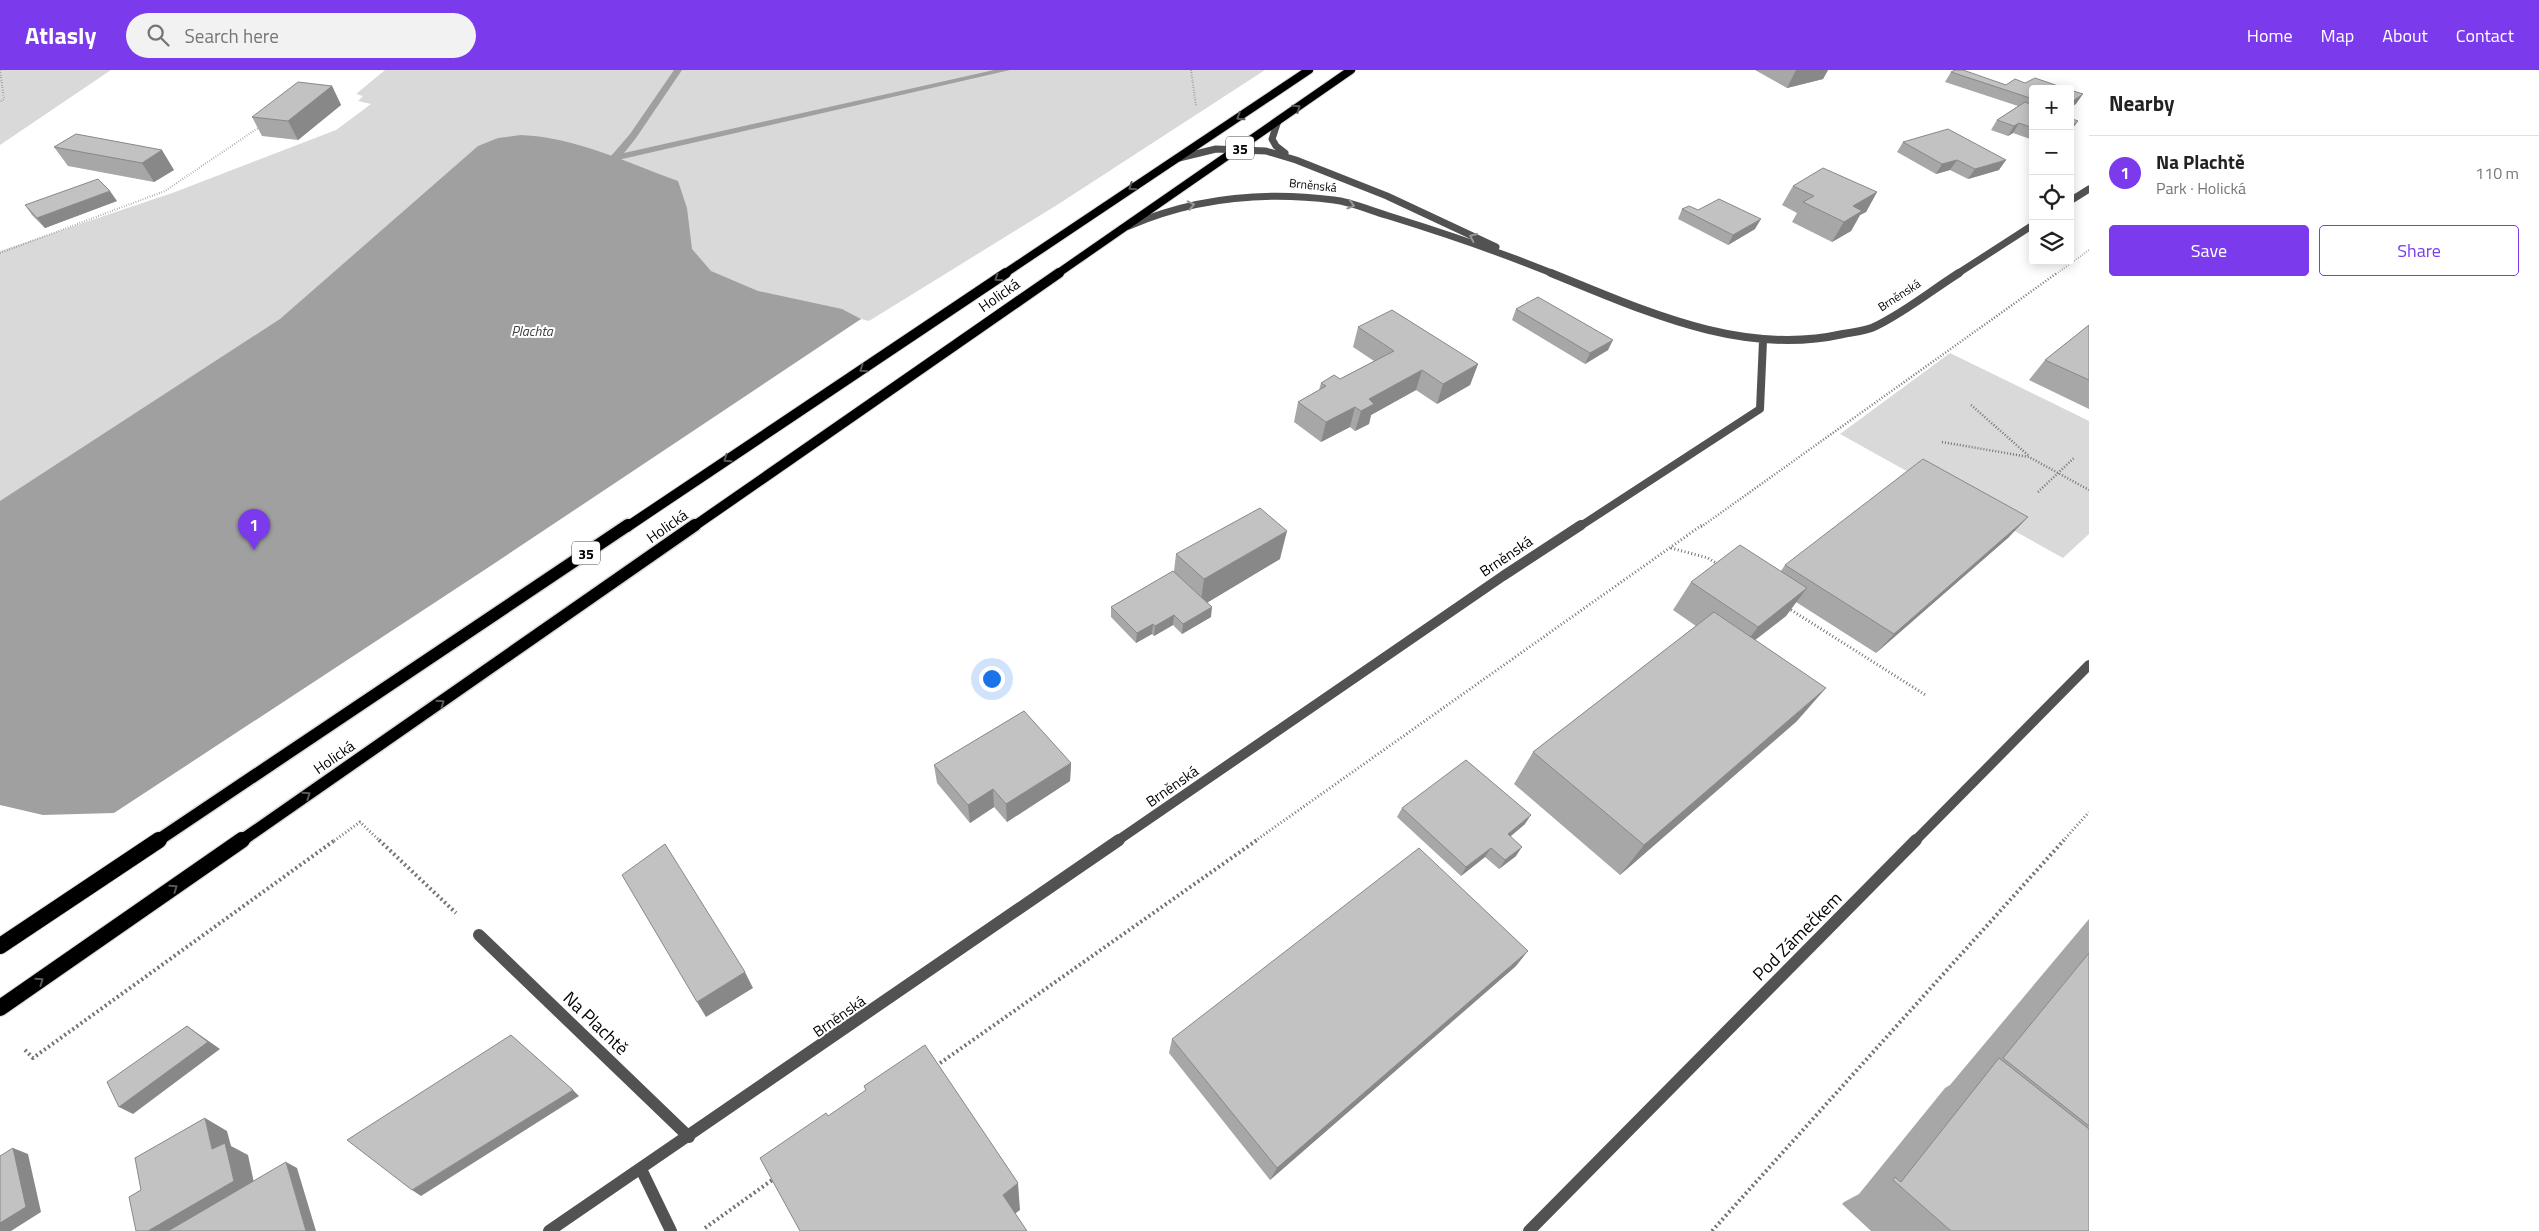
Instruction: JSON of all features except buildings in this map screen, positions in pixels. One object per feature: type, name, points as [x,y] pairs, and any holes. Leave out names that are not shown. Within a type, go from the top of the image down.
[{"type":"main road","name":"Holická","points":[[0,946],[1309,70]]},
{"type":"main road","name":"Holická","points":[[0,1008],[1351,70]]},
{"type":"street","name":"Brněnská","points":[[1278,121],[1272,132],[1271,140],[1277,149],[1296,160]]},
{"type":"street","name":"Brněnská","points":[[1172,160],[1201,152],[1239,148],[1266,151],[1296,160],[1387,196],[1549,272]]},
{"type":"street","points":[[2074,198],[2089,188]]},
{"type":"street","name":"Brněnská","points":[[1128,226],[1152,216],[1209,201],[1271,195],[1336,200],[1412,224],[1549,272],[1657,316],[1733,336],[1763,341],[1822,338],[1875,327],[2029,228]]},
{"type":"street","name":"Brněnská","points":[[549,1231],[689,1137],[1503,576],[1760,409],[1763,341]]},
{"type":"street","name":"Pod Zámečkem","points":[[1529,1231],[2089,665]]},
{"type":"street","name":"Na Plachtě","points":[[479,935],[689,1137]]},
{"type":"street","points":[[641,1169],[670,1231]]},
{"type":"path","points":[[0,70],[4,99],[0,102]]},
{"type":"path","points":[[1191,70],[1197,109]]},
{"type":"path","points":[[0,253],[165,191],[264,125]]},
{"type":"path","points":[[928,1071],[1671,548],[2089,250]]},
{"type":"path","points":[[1971,405],[2029,456],[2089,490]]},
{"type":"path","points":[[1942,442],[2029,456]]},
{"type":"path","points":[[2038,492],[2075,457]]},
{"type":"path","points":[[1671,548],[1708,558],[1724,569]]},
{"type":"path","points":[[1784,606],[1927,696]]},
{"type":"path","points":[[1712,1231],[2089,812]]},
{"type":"path","points":[[26,1050],[33,1058],[360,822],[479,935]]},
{"type":"path","points":[[700,1231],[781,1174]]},
{"type":"shaded area","points":[[0,70],[111,70],[0,145]]},
{"type":"shaded area","points":[[385,70],[1265,70],[1057,205],[869,321],[861,319],[0,780],[0,251],[175,192],[336,130],[371,104],[358,101],[363,96],[356,94]]},
{"type":"shaded area","points":[[1950,353],[2089,421],[2089,534],[2063,558],[1840,434]]},
{"type":"water","name":"Plachta","points":[[521,135],[561,140],[621,159],[678,181],[687,208],[692,249],[711,271],[758,291],[842,309],[861,319],[492,565],[114,813],[43,815],[0,805],[0,501],[280,319],[478,146],[498,138]]},
{"type":"waterway","points":[[614,158],[633,136],[678,70]]},
{"type":"waterway","points":[[614,158],[1006,70]]},
{"type":"waterway","points":[[605,175],[614,158]]},
{"type":"place","name":"Na Plachtě","points":[[254,550]]}]
